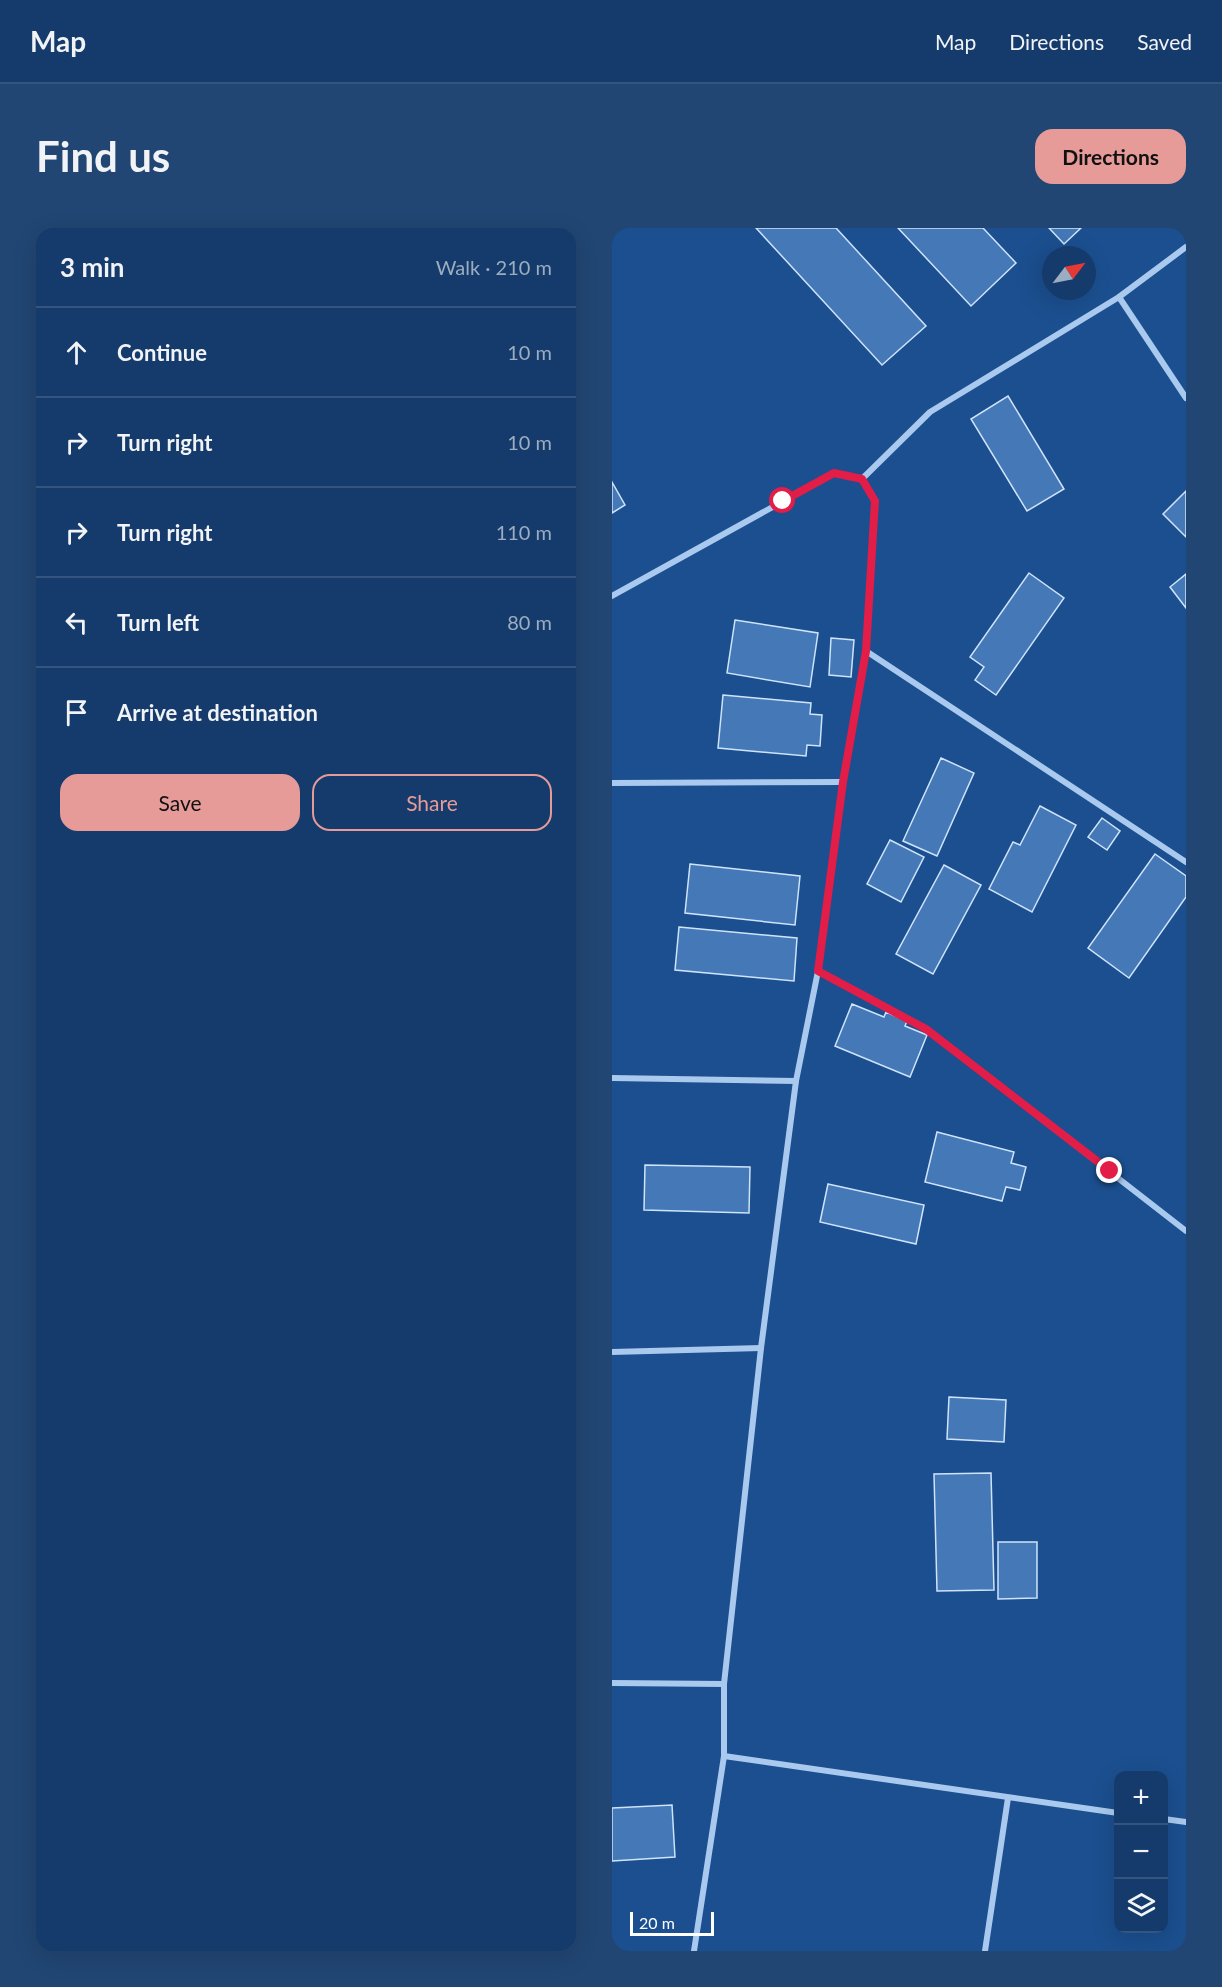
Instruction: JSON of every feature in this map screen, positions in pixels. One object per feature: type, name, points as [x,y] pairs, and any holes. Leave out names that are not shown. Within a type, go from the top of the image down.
[{"type":"street","points":[[862,479],[930,412],[1119,297],[1186,246]]},
{"type":"street","points":[[1119,297],[1186,398]]},
{"type":"street","points":[[612,596],[834,473],[862,479],[875,501],[866,651],[843,782],[818,971],[796,1081],[761,1347],[724,1684],[724,1756],[694,1951]]},
{"type":"street","points":[[866,651],[1186,862]]},
{"type":"street","points":[[612,783],[843,782]]},
{"type":"street","points":[[818,971],[926,1029],[1186,1231]]},
{"type":"street","points":[[612,1078],[796,1081]]},
{"type":"street","points":[[612,1352],[761,1347]]},
{"type":"street","points":[[612,1683],[724,1684]]},
{"type":"street","points":[[724,1756],[1114,1812]]},
{"type":"street","points":[[985,1951],[1008,1798]]},
{"type":"street","points":[[1168,1820],[1186,1822]]},
{"type":"building","points":[[756,228],[836,228],[926,326],[882,365]]},
{"type":"building","points":[[898,228],[983,228],[1016,263],[971,306]]},
{"type":"building","points":[[1049,228],[1081,228],[1064,244]]},
{"type":"building","points":[[1008,396],[1064,489],[1027,511],[971,419]]},
{"type":"building","points":[[612,482],[625,505],[612,513]]},
{"type":"building","points":[[1186,491],[1186,537],[1163,514]]},
{"type":"building","points":[[1029,573],[1064,598],[996,695],[975,680],[984,667],[970,657]]},
{"type":"building","points":[[1186,574],[1186,608],[1170,587]]},
{"type":"building","points":[[735,620],[818,633],[810,687],[727,673]]},
{"type":"building","points":[[831,638],[854,640],[851,677],[829,675]]},
{"type":"building","points":[[723,695],[811,703],[810,714],[822,715],[820,746],[807,745],[806,756],[718,748]]},
{"type":"building","points":[[941,758],[974,773],[937,856],[903,841]]},
{"type":"building","points":[[1040,806],[1076,825],[1032,912],[989,889],[1013,842],[1020,845]]},
{"type":"building","points":[[1102,818],[1120,831],[1107,850],[1088,837]]},
{"type":"building","points":[[890,840],[924,857],[901,902],[867,884]]},
{"type":"building","points":[[1155,854],[1186,876],[1186,897],[1129,978],[1088,948]]},
{"type":"building","points":[[690,864],[800,876],[795,925],[685,913]]},
{"type":"building","points":[[944,865],[981,885],[933,974],[896,954]]},
{"type":"building","points":[[679,927],[797,938],[794,981],[675,970]]},
{"type":"building","points":[[852,1004],[884,1017],[886,1012],[907,1021],[905,1026],[927,1035],[910,1077],[835,1046]]},
{"type":"building","points":[[937,1132],[1014,1152],[1011,1163],[1026,1167],[1020,1190],[1006,1187],[1002,1201],[925,1182]]},
{"type":"building","points":[[645,1165],[750,1167],[749,1213],[644,1210]]},
{"type":"building","points":[[828,1184],[924,1205],[916,1244],[820,1222]]},
{"type":"building","points":[[949,1397],[1006,1400],[1004,1442],[947,1439]]},
{"type":"building","points":[[991,1473],[994,1590],[937,1591],[934,1474]]},
{"type":"building","points":[[998,1542],[1037,1542],[1037,1598],[998,1599]]},
{"type":"building","points":[[672,1805],[675,1857],[612,1861],[612,1808]]},
{"type":"route","points":[[783,501],[834,473],[862,479],[875,501],[866,651],[843,782],[818,971],[926,1029],[1110,1171]]}]
